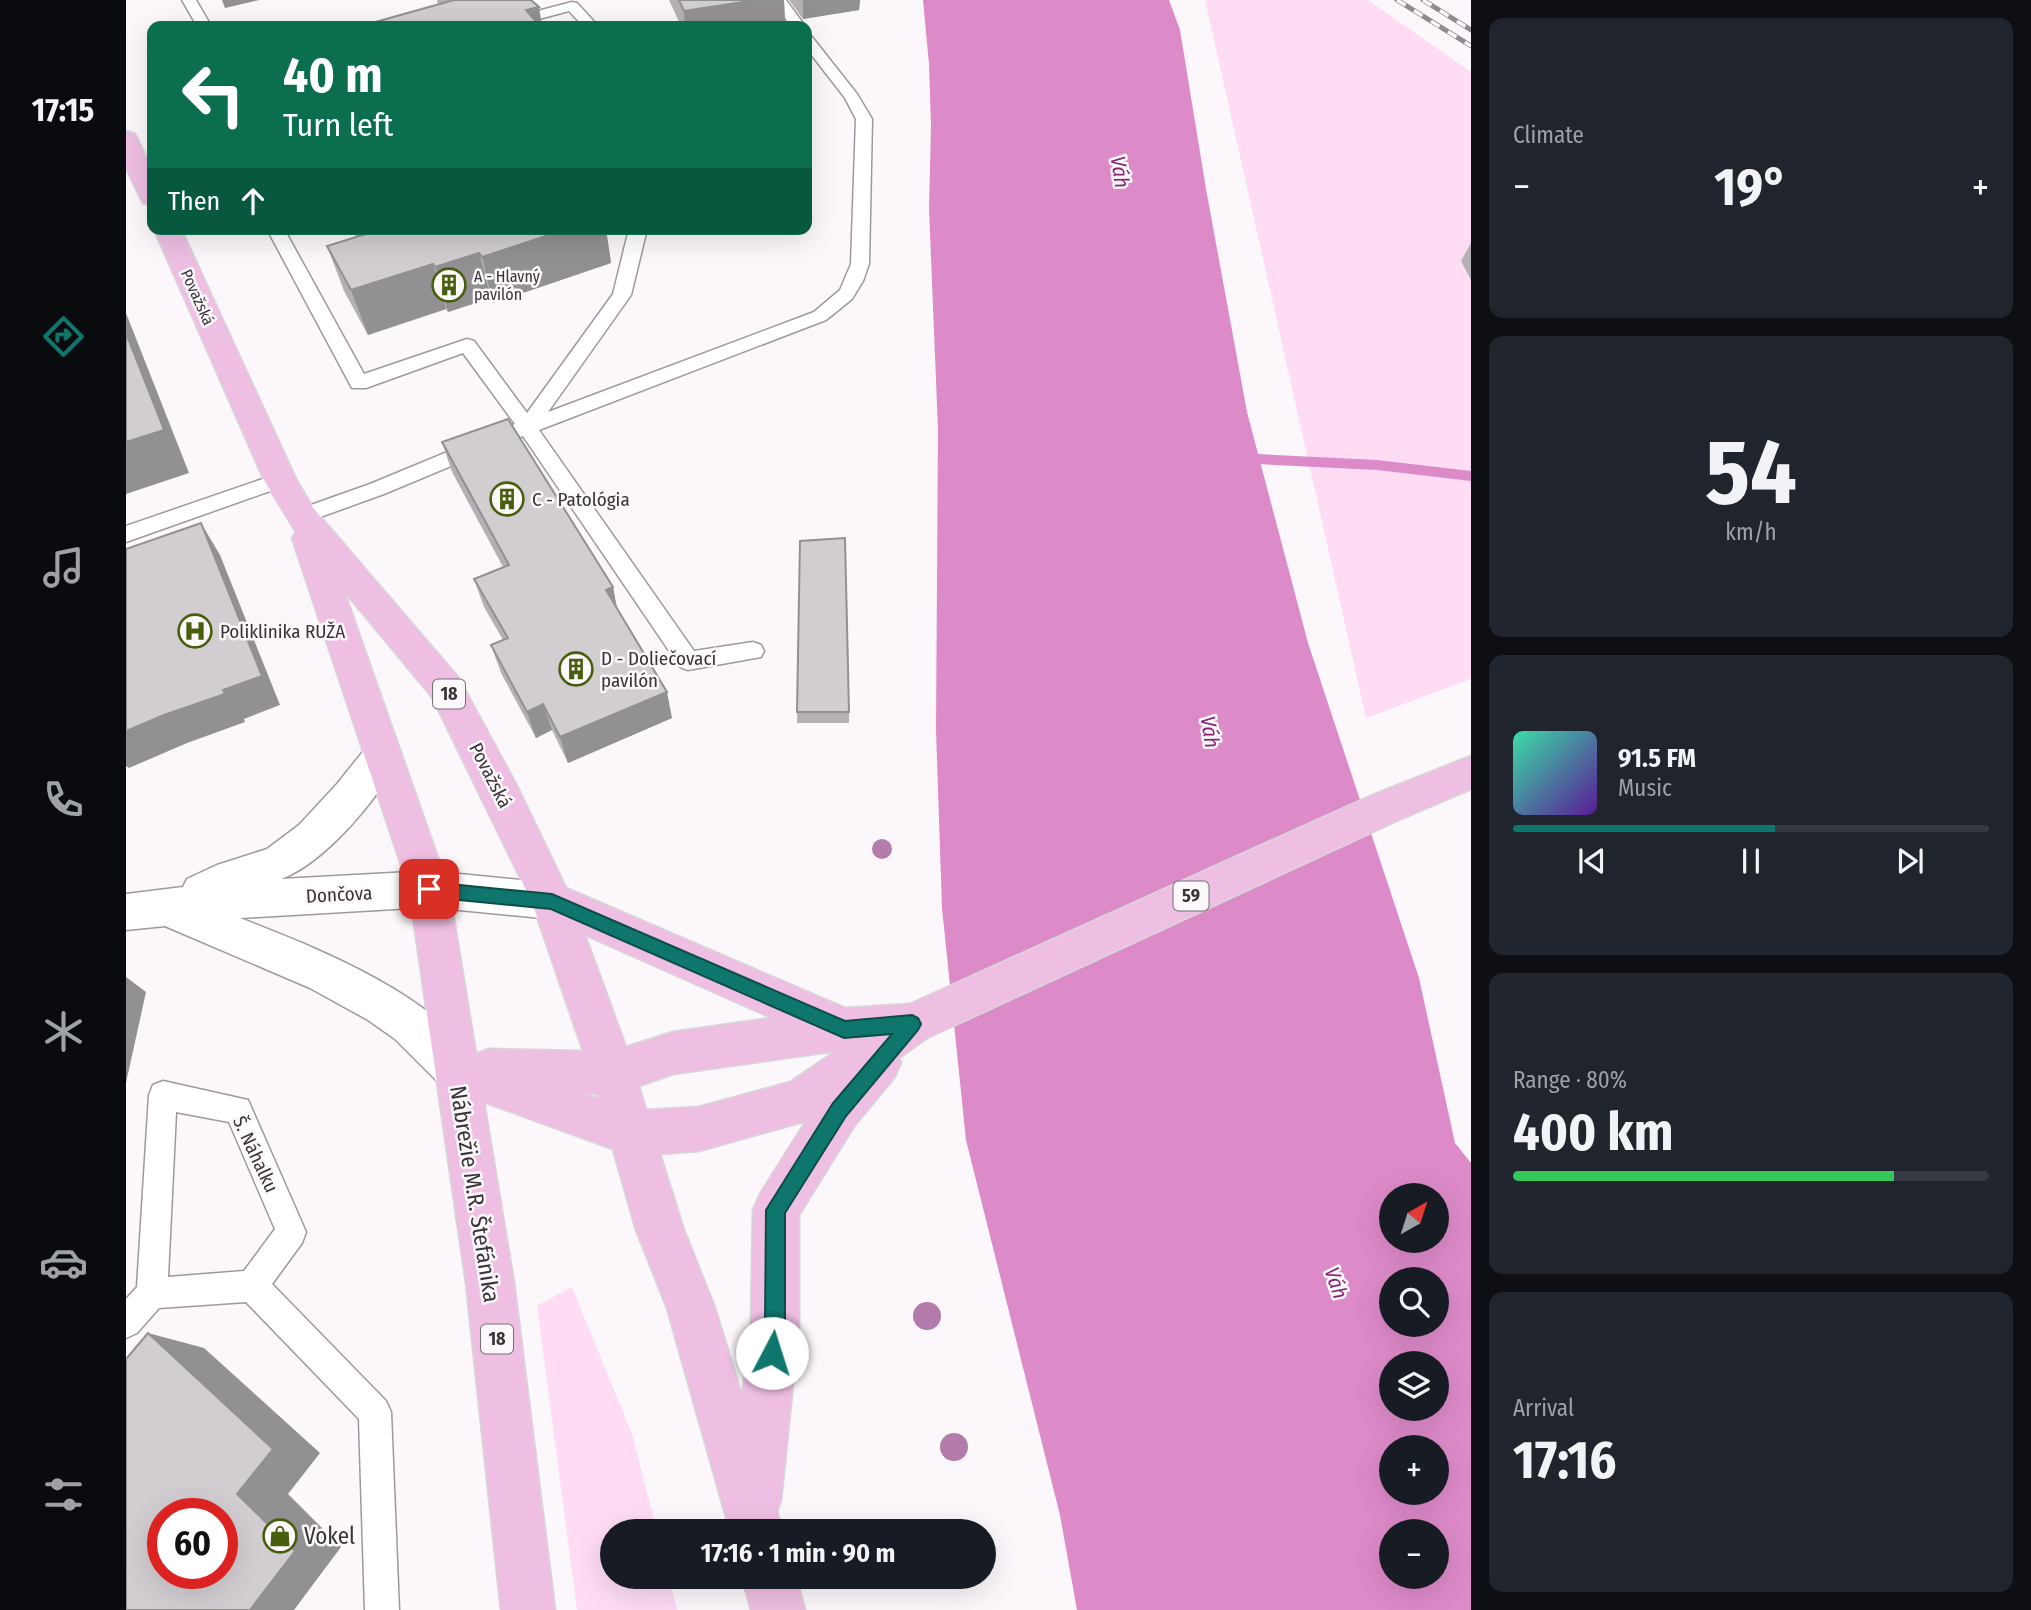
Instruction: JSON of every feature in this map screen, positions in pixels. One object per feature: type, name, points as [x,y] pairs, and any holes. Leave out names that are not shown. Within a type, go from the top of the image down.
[{"type":"main road","points":[[126,139],[147,186]]},
{"type":"main road","name":"Považská","points":[[170,235],[281,480],[301,516],[429,889],[456,1070]]},
{"type":"main road","name":"Považská","points":[[301,516],[445,687],[503,798],[552,901],[613,1073]]},
{"type":"main road","name":"59","points":[[912,1024],[1389,806],[1471,772]]},
{"type":"main road","points":[[552,901],[844,1029]]},
{"type":"main road","points":[[456,1070],[613,1073],[673,1053],[844,1029],[912,1024]]},
{"type":"main road","points":[[456,1070],[632,1133],[699,1129],[800,1101],[912,1024]]},
{"type":"main road","points":[[756,1519],[775,1325],[776,1210],[839,1110],[912,1024]]},
{"type":"main road","name":"Nábrežie M.R. Štefánika","points":[[456,1070],[490,1283],[528,1610]]},
{"type":"main road","name":"18","points":[[613,1073],[660,1230],[691,1308],[754,1519]]},
{"type":"main road","points":[[772,1589],[778,1610]]},
{"type":"street","name":"Dončova","points":[[167,908],[231,878],[280,862],[313,837],[351,796],[382,755]]},
{"type":"street","name":"Dončova","points":[[126,912],[234,900],[429,889],[552,901]]},
{"type":"street","points":[[167,908],[299,961],[361,993],[411,1026],[456,1070]]},
{"type":"lane","points":[[189,0],[201,21]]},
{"type":"lane","points":[[779,0],[794,21]]},
{"type":"lane","points":[[515,21],[572,6],[586,21]]},
{"type":"lane","points":[[301,516],[388,485],[527,427],[820,316],[843,301],[854,285],[860,264],[864,119],[852,97],[813,57]]},
{"type":"lane","points":[[278,235],[359,383],[467,345],[527,427],[688,661],[753,651]]},
{"type":"lane","points":[[527,427],[622,295],[637,235]]},
{"type":"lane","points":[[126,534],[281,480]]},
{"type":"lane","name":"Š. Náhalku","points":[[152,1293],[163,1095],[238,1110],[291,1232],[252,1286]]},
{"type":"lane","points":[[126,1322],[152,1293],[252,1286],[375,1412],[383,1610]]},
{"type":"shaded area","points":[[1205,0],[1368,0],[1471,72],[1471,679],[1366,718]]},
{"type":"shaded area","points":[[572,1287],[632,1434],[654,1519],[600,1519],[600,1589],[672,1589],[677,1610],[577,1610],[537,1306]]},
{"type":"water","name":"Váh","points":[[923,0],[1169,0],[1180,30],[1247,412],[1308,643],[1419,978],[1455,1143],[1471,1163],[1471,1610],[1077,1610],[1060,1515],[966,1140],[942,908],[936,730],[938,430],[929,208],[931,126]]},
{"type":"building","points":[[454,0],[531,0],[539,7],[526,10],[536,21],[379,21]]},
{"type":"building","points":[[679,0],[756,0],[684,11]]},
{"type":"building","points":[[363,235],[549,235],[482,257],[479,253],[435,267],[433,264],[351,290],[327,246]]},
{"type":"building","points":[[126,333],[164,430],[126,442]]},
{"type":"building","points":[[508,419],[613,587],[606,590],[667,692],[560,737],[543,704],[527,712],[491,645],[508,638],[474,579],[509,565],[442,442]]},
{"type":"building","points":[[201,523],[262,676],[223,690],[225,694],[126,731],[126,549]]},
{"type":"building","points":[[845,538],[849,712],[797,712],[800,541]]},
{"type":"building","points":[[148,1333],[273,1449],[237,1494],[295,1551],[250,1610],[126,1610],[126,1359]]},
{"type":"waterway","points":[[1237,458],[1377,465],[1471,476]]},
{"type":"railway","points":[[1397,0],[1471,46]]},
{"type":"railway","points":[[1423,0],[1471,30]]},
{"type":"place","name":"A - Hlavný pavilón","points":[[449,285]]},
{"type":"place","name":"C - Patológia","points":[[507,499]]},
{"type":"place","name":"Poliklinika RUŽA","points":[[195,631]]},
{"type":"place","name":"D - Doliečovací pavilón","points":[[576,669]]},
{"type":"place","name":"Vokel","points":[[280,1536]]},
{"type":"route","points":[[429,889],[552,901],[844,1029],[912,1024],[839,1110],[776,1210],[775,1325],[772,1353]]}]
